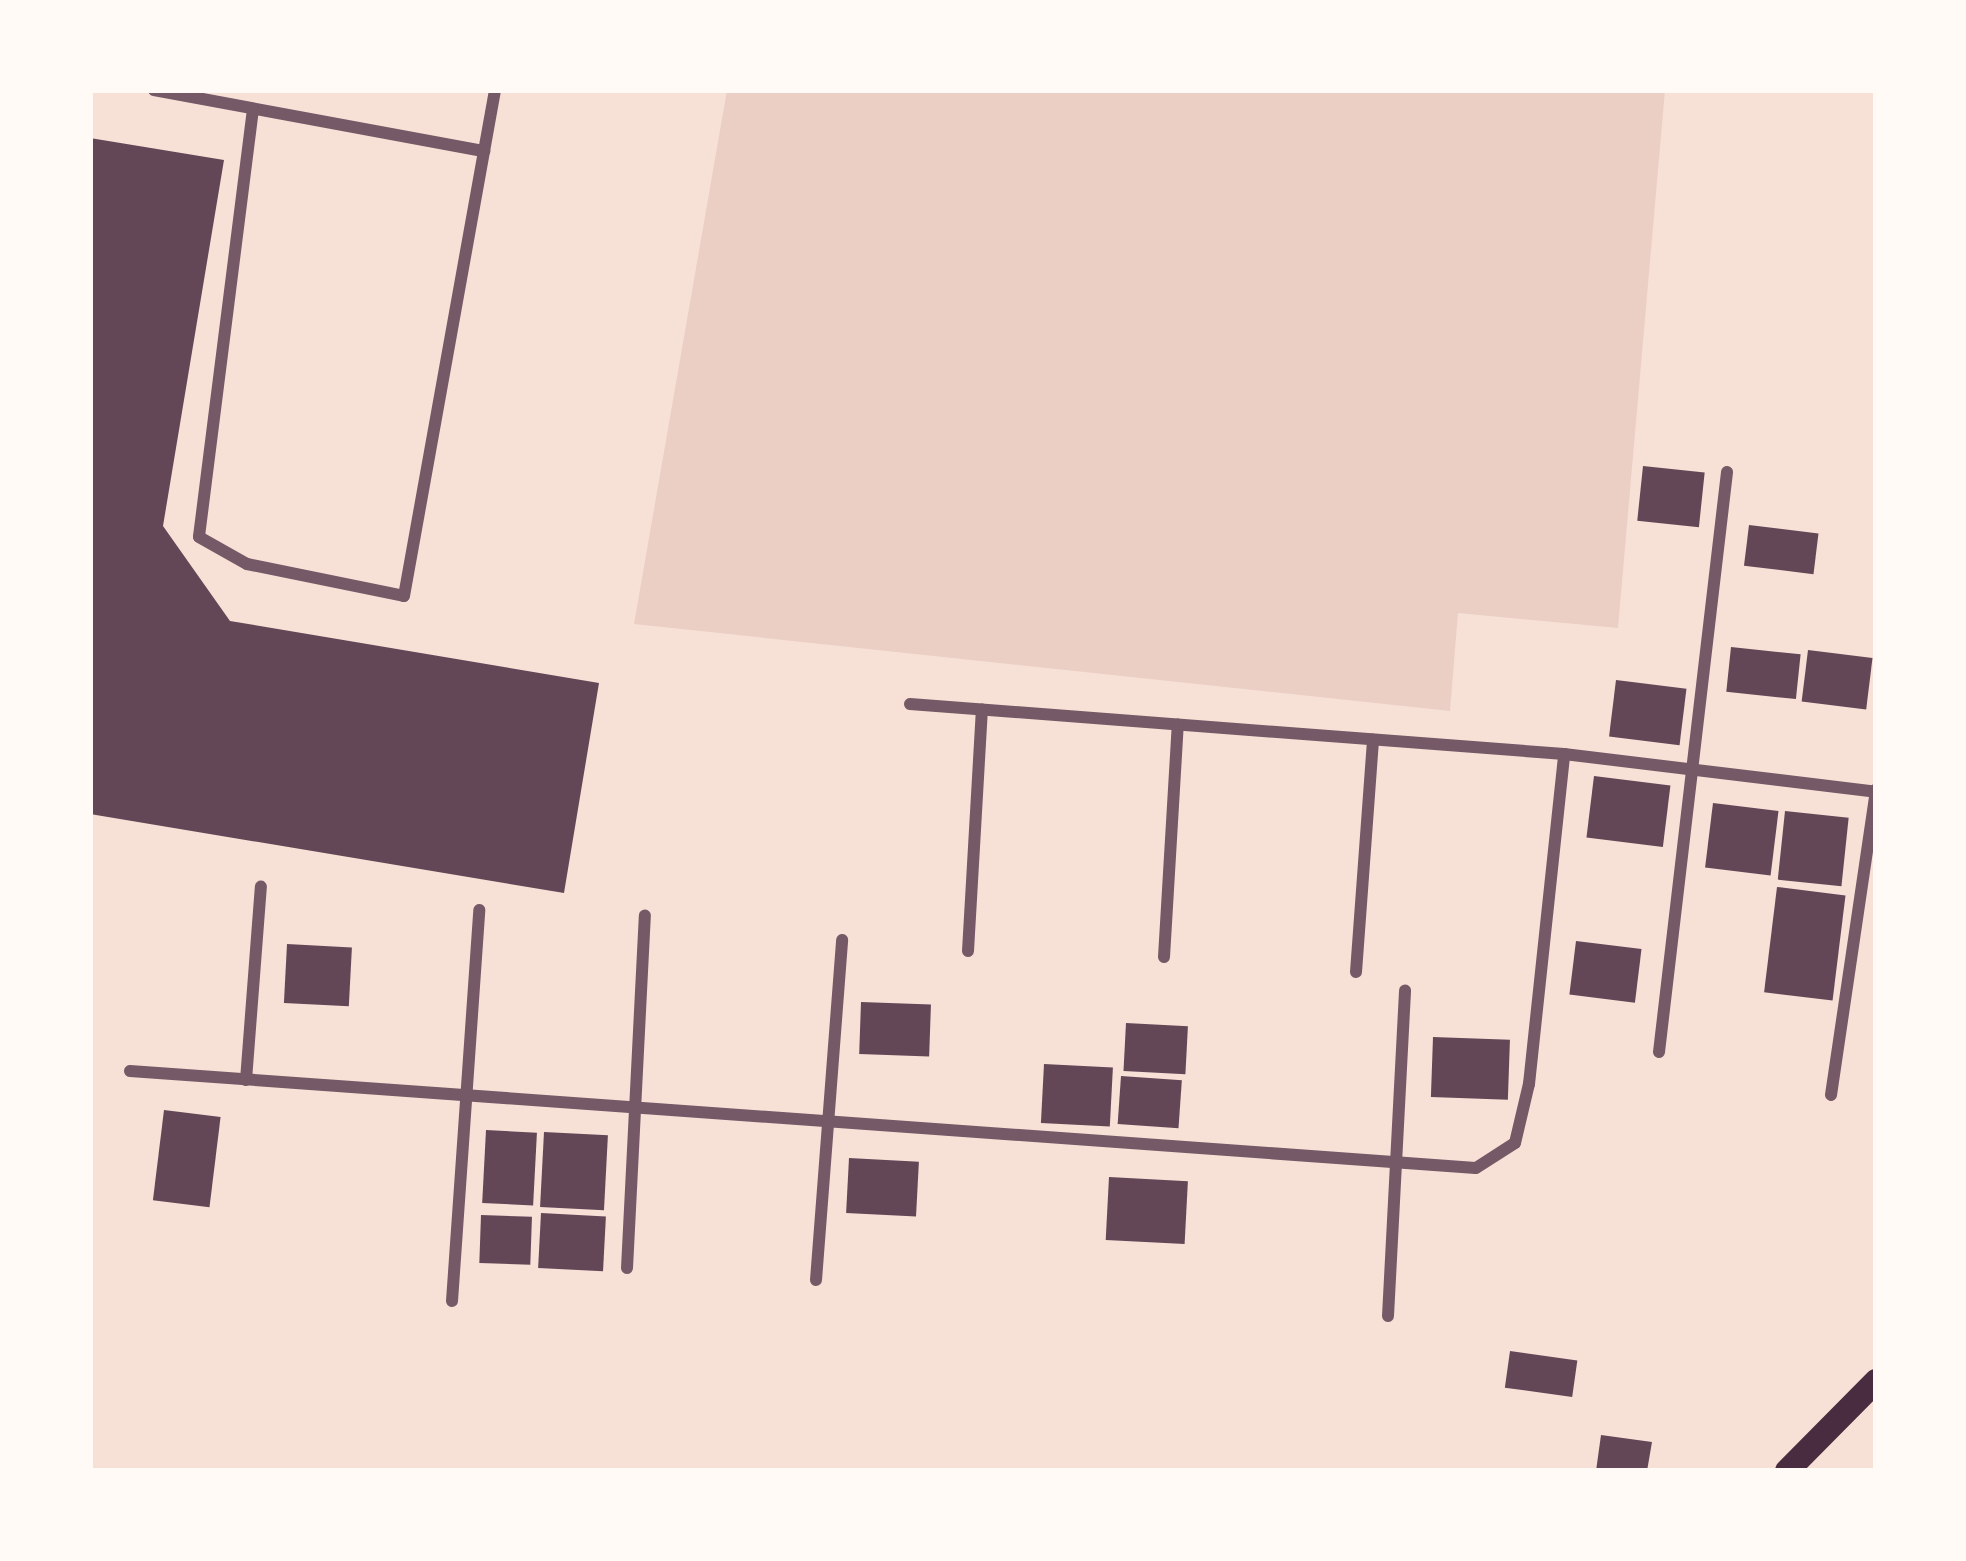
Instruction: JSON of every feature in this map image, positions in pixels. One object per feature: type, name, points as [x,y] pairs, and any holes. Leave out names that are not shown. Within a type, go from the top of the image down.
[{"type":"main road","points":[[1787,1471],[1876,1381]]},
{"type":"street","points":[[154,90],[484,151]]},
{"type":"street","points":[[253,109],[199,537],[247,564],[404,596],[495,90]]},
{"type":"street","points":[[1659,1052],[1727,472]]},
{"type":"street","points":[[910,704],[1564,754],[1876,791],[1831,1095]]},
{"type":"street","points":[[968,951],[982,709]]},
{"type":"street","points":[[1164,957],[1178,724]]},
{"type":"street","points":[[1356,972],[1373,740]]},
{"type":"street","points":[[130,1071],[1396,1168],[1476,1168],[1515,1143],[1564,754]]},
{"type":"street","points":[[246,1080],[261,887]]},
{"type":"street","points":[[452,1301],[479,910]]},
{"type":"street","points":[[627,1268],[645,915]]},
{"type":"street","points":[[816,1280],[842,940]]},
{"type":"street","points":[[1388,1316],[1406,990]]},
{"type":"shaded area","points":[[727,90],[1665,90],[1618,628],[1458,613],[1450,711],[634,624]]},
{"type":"building","points":[[90,138],[224,160],[163,526],[230,621],[599,683],[564,893],[90,814]]},
{"type":"building","points":[[1643,466],[1705,472],[1699,527],[1637,521]]},
{"type":"building","points":[[1749,525],[1818,534],[1813,574],[1744,566]]},
{"type":"building","points":[[1731,647],[1801,654],[1796,699],[1726,692]]},
{"type":"building","points":[[1808,650],[1873,658],[1866,710],[1802,702]]},
{"type":"building","points":[[1616,680],[1686,689],[1680,745],[1609,737]]},
{"type":"building","points":[[1594,776],[1670,785],[1663,847],[1586,838]]},
{"type":"building","points":[[1713,803],[1779,811],[1771,876],[1705,868]]},
{"type":"building","points":[[1785,811],[1849,818],[1841,886],[1778,880]]},
{"type":"building","points":[[1777,887],[1845,895],[1833,1001],[1764,992]]},
{"type":"building","points":[[1576,941],[1642,949],[1635,1003],[1569,995]]},
{"type":"building","points":[[287,944],[352,947],[349,1006],[284,1003]]},
{"type":"building","points":[[861,1002],[931,1004],[929,1056],[859,1054]]},
{"type":"building","points":[[1126,1023],[1188,1026],[1185,1074],[1123,1071]]},
{"type":"building","points":[[1433,1037],[1510,1040],[1508,1100],[1431,1097]]},
{"type":"building","points":[[1044,1064],[1113,1068],[1110,1127],[1041,1123]]},
{"type":"building","points":[[1121,1076],[1182,1080],[1179,1128],[1118,1124]]},
{"type":"building","points":[[164,1110],[221,1117],[209,1207],[153,1200]]},
{"type":"building","points":[[486,1130],[537,1133],[533,1206],[482,1203]]},
{"type":"building","points":[[544,1132],[608,1135],[604,1210],[540,1207]]},
{"type":"building","points":[[849,1158],[919,1162],[916,1217],[846,1213]]},
{"type":"building","points":[[1109,1177],[1188,1181],[1185,1244],[1106,1240]]},
{"type":"building","points":[[541,1213],[606,1216],[603,1271],[538,1268]]},
{"type":"building","points":[[481,1215],[532,1217],[530,1265],[479,1263]]},
{"type":"building","points":[[1510,1351],[1577,1360],[1572,1397],[1505,1388]]},
{"type":"building","points":[[1601,1435],[1652,1442],[1647,1471],[1596,1471]]}]
